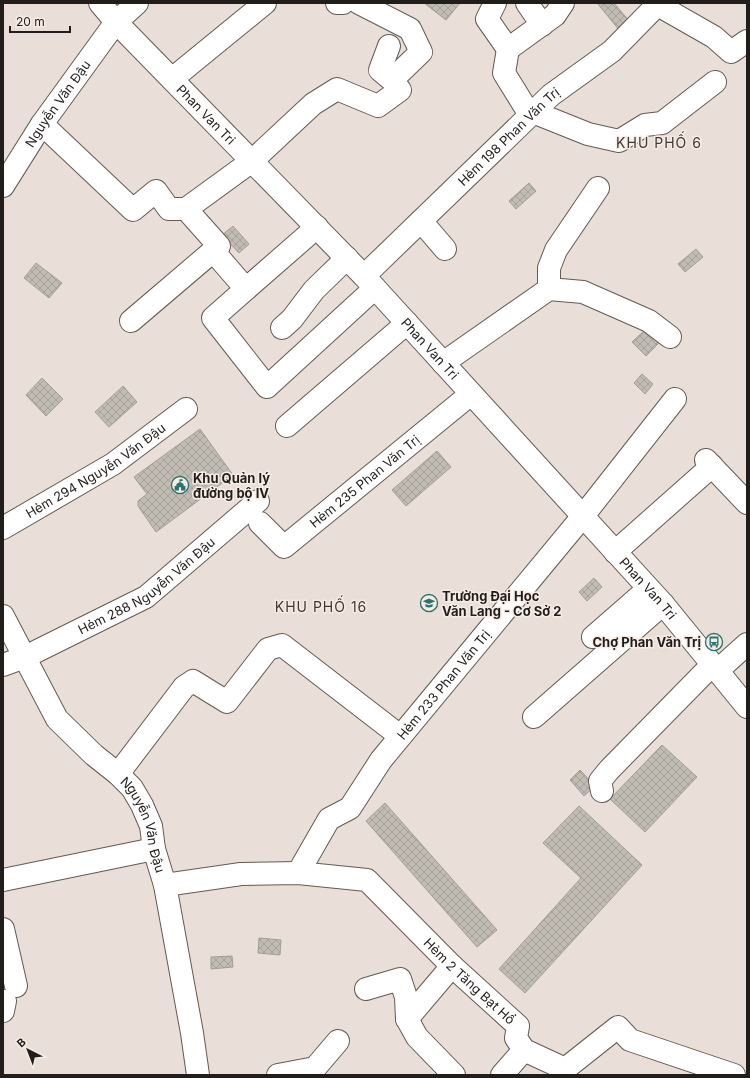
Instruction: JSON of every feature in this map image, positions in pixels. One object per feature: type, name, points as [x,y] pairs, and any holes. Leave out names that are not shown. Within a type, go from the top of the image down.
[{"type":"main road","name":"Phan Van Tri","points":[[100,3],[116,22],[370,282],[663,604],[714,668],[746,705]]},
{"type":"main road","name":"Nguyễn Văn Đậu","points":[[3,186],[42,124],[116,22],[137,3]]},
{"type":"main road","points":[[172,79],[264,3]]},
{"type":"main road","points":[[337,3],[343,3]]},
{"type":"main road","points":[[359,3],[410,29],[421,52],[392,80]]},
{"type":"main road","points":[[495,3],[487,19],[508,49],[504,73],[532,113],[588,134],[618,141],[645,125],[662,123],[715,82]]},
{"type":"main road","points":[[527,3],[542,25]]},
{"type":"main road","points":[[508,49],[555,15],[563,3]]},
{"type":"main road","points":[[658,4],[714,37],[731,52],[747,41]]},
{"type":"main road","name":"Hẻm 198 Phan Văn Trị","points":[[246,290],[213,318],[267,387],[370,282],[421,221],[551,95],[612,51],[658,4]]},
{"type":"main road","points":[[42,124],[133,210],[156,191],[169,209],[186,208],[252,161],[313,104],[337,89],[378,106],[400,90],[392,80],[380,70],[389,46]]},
{"type":"main road","points":[[549,289],[549,268],[556,250],[598,188]]},
{"type":"main road","points":[[131,321],[220,246],[186,208]]},
{"type":"main road","points":[[421,221],[445,249]]},
{"type":"main road","points":[[214,252],[246,290],[317,227]]},
{"type":"main road","points":[[282,328],[292,319],[314,290],[347,258]]},
{"type":"main road","points":[[443,363],[549,289],[583,292],[649,321],[670,337]]},
{"type":"main road","points":[[287,426],[407,323]]},
{"type":"main road","name":"Hẻm 235 Phan Văn Trị","points":[[260,523],[284,547],[471,394]]},
{"type":"main road","name":"Hẻm 233 Phan Văn Trị","points":[[298,873],[328,819],[350,808],[381,760],[400,736],[583,516],[675,399]]},
{"type":"main road","name":"Hẻm 294 Nguyễn Văn Đậu","points":[[3,528],[113,464],[186,409]]},
{"type":"main road","points":[[615,552],[709,463],[747,503]]},
{"type":"main road","name":"Hẻm 288 Nguyễn Văn Đậu","points":[[3,665],[25,657],[146,597],[258,501]]},
{"type":"main road","points":[[593,637],[648,589]]},
{"type":"main road","points":[[534,717],[663,604]]},
{"type":"main road","name":"Nguyễn Văn Đậu","points":[[3,616],[57,719],[94,755],[118,774],[132,788],[142,805],[150,826],[154,850],[165,884],[192,1032],[198,1075]]},
{"type":"main road","points":[[602,791],[600,781],[609,770],[714,668],[747,644]]},
{"type":"main road","points":[[118,774],[184,687],[193,681],[227,702],[268,649],[282,645],[400,736]]},
{"type":"main road","points":[[3,880],[154,850]]},
{"type":"main road","name":"Hẻm 2 Tăng Bạt Hổ","points":[[165,884],[240,874],[298,873],[367,880],[452,966],[518,1026],[516,1038],[524,1050]]},
{"type":"main road","points":[[3,929],[8,1000]]},
{"type":"main road","points":[[407,1019],[452,966]]},
{"type":"main road","points":[[366,989],[400,979],[406,997],[407,1019],[417,1037],[454,1075]]},
{"type":"main road","points":[[502,1075],[524,1050],[565,1069],[618,1027],[630,1040],[734,1075]]},
{"type":"main road","points":[[278,1075],[314,1068],[338,1042]]},
{"type":"building","points":[[424,3],[460,3],[446,20]]},
{"type":"building","points":[[597,3],[614,3],[630,22],[620,31]]},
{"type":"building","points":[[529,183],[536,191],[516,209],[509,201]]},
{"type":"building","points":[[233,226],[249,244],[239,253],[222,235]]},
{"type":"building","points":[[696,249],[703,257],[685,272],[678,264]]},
{"type":"building","points":[[36,263],[62,283],[49,298],[24,278]]},
{"type":"building","points":[[647,328],[660,342],[646,356],[632,342]]},
{"type":"building","points":[[642,374],[653,384],[645,394],[634,383]]},
{"type":"building","points":[[42,378],[63,399],[46,416],[26,395]]},
{"type":"building","points":[[123,386],[137,402],[109,427],[95,412]]},
{"type":"building","name":"Khu Quản lý đường bộ IV","points":[[200,429],[233,475],[156,532],[138,506],[138,501],[147,494],[134,477]]},
{"type":"building","points":[[437,451],[451,467],[406,506],[392,490]]},
{"type":"building","points":[[594,578],[602,587],[587,601],[579,592]]},
{"type":"building","points":[[662,745],[697,777],[645,832],[610,799]]},
{"type":"building","points":[[580,770],[595,786],[584,796],[570,780]]},
{"type":"building","points":[[385,803],[497,930],[477,947],[366,821]]},
{"type":"building","points":[[579,806],[642,865],[525,993],[499,969],[581,878],[543,843]]},
{"type":"building","points":[[259,938],[281,940],[280,955],[258,953]]},
{"type":"building","points":[[232,956],[233,967],[211,969],[211,957]]},
{"type":"place","name":"Khu Quản lý đường bộ IV","points":[[180,485]]},
{"type":"place","name":"Trường Đại Học Văn Lang - Cơ Sở 2","points":[[429,603]]},
{"type":"place","name":"Chợ Phan Văn Trị","points":[[714,642]]},
{"type":"district","name":"KHU PHỐ 6","points":[[659,143]]},
{"type":"district","name":"KHU PHỐ 16","points":[[321,607]]}]
